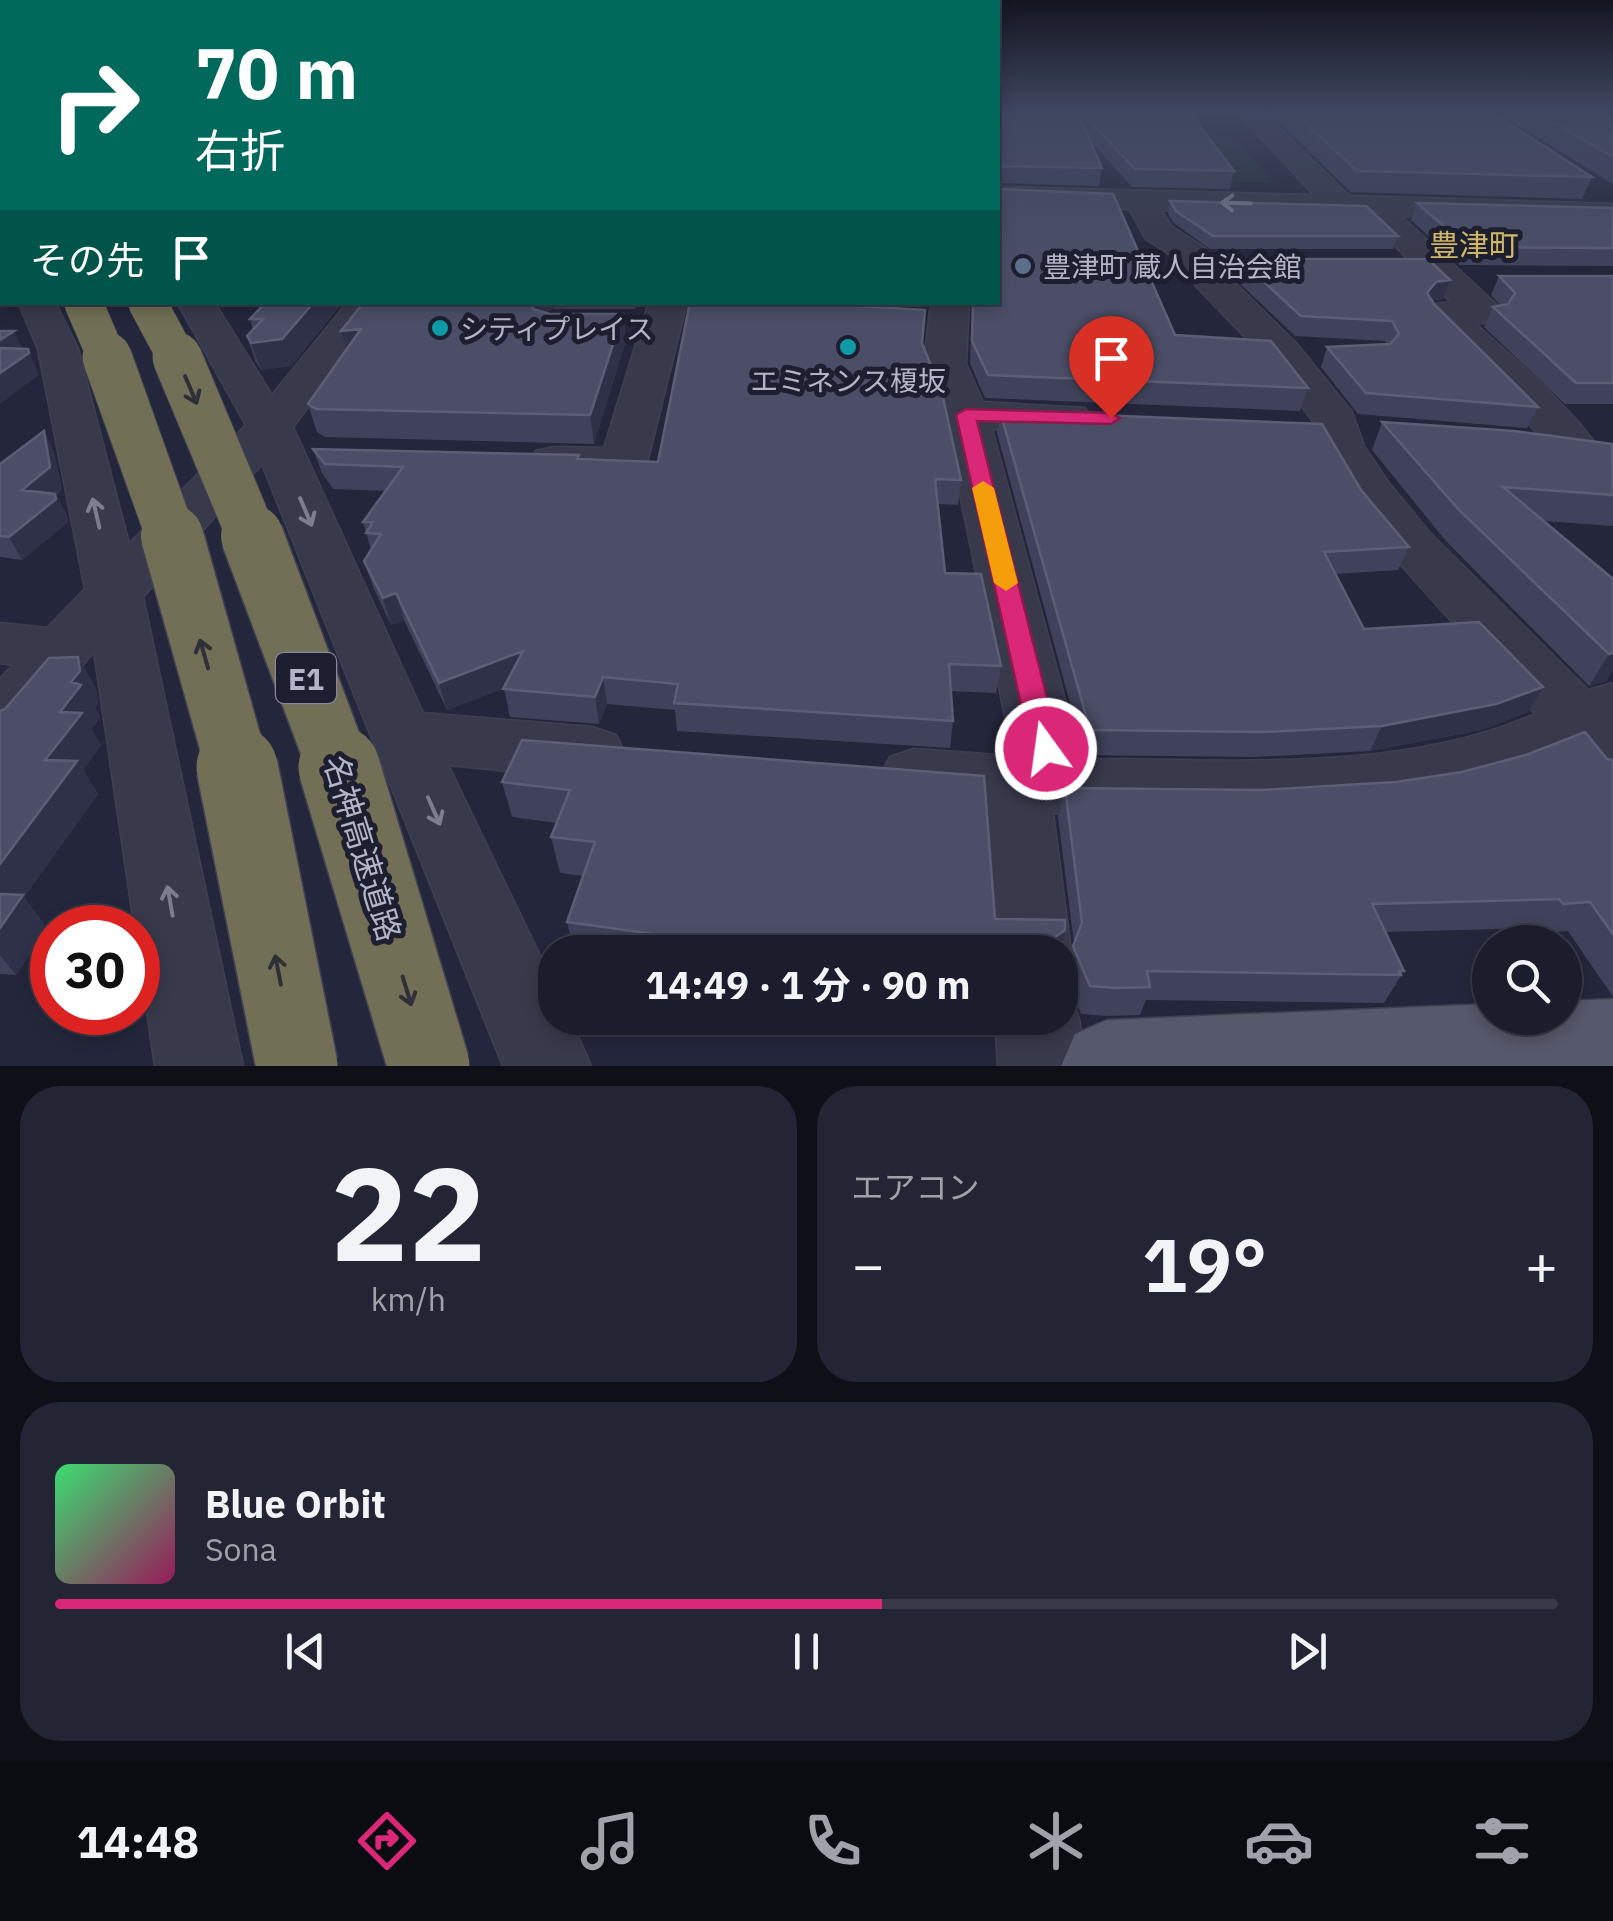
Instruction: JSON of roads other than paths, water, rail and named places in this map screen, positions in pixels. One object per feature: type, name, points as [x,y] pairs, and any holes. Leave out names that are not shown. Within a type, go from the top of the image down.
[{"type":"highway","points":[[85,305],[110,362],[161,507],[236,761],[297,1066]]},
{"type":"highway","name":"名神高速道路","points":[[149,305],[174,350],[237,496],[336,757],[429,1066]]},
{"type":"main road","points":[[1107,1066],[1613,1043]]},
{"type":"street","points":[[1305,161],[1443,272],[1484,313],[1442,313],[1535,403],[1595,454]]},
{"type":"street","points":[[1582,181],[1613,201]]},
{"type":"street","points":[[1000,196],[1613,213]]},
{"type":"street","points":[[1140,200],[1158,232],[1219,263],[1336,422],[1341,446],[1368,490],[1411,544],[1602,732]]},
{"type":"street","points":[[1379,265],[1506,280]]},
{"type":"street","points":[[37,305],[58,349],[114,594],[200,1066]]},
{"type":"street","points":[[197,305],[270,427],[400,736],[547,1066]]},
{"type":"street","points":[[0,722],[61,650],[270,427],[366,305]]},
{"type":"street","points":[[937,312],[946,364],[966,415],[1035,784],[1031,935]]},
{"type":"street","points":[[507,460],[623,463],[652,317]]},
{"type":"street","points":[[1282,352],[1334,352]]},
{"type":"street","points":[[966,415],[1111,418]]},
{"type":"street","points":[[270,427],[314,455],[333,456]]},
{"type":"street","points":[[1520,447],[1595,454]]},
{"type":"street","points":[[0,643],[61,650]]},
{"type":"street","points":[[862,773],[1035,784],[1290,786],[1418,775],[1602,732]]},
{"type":"street","points":[[400,736],[660,760]]},
{"type":"street","points":[[1039,1035],[1042,1066]]},
{"type":"place","name":"豊津町 蔵人自治会館","points":[[1023,266]]},
{"type":"place","name":"シティプレイス","points":[[440,328]]},
{"type":"place","name":"エミネンス榎坂","points":[[848,347]]},
{"type":"district","name":"豊津町","points":[[1474,244]]}]
